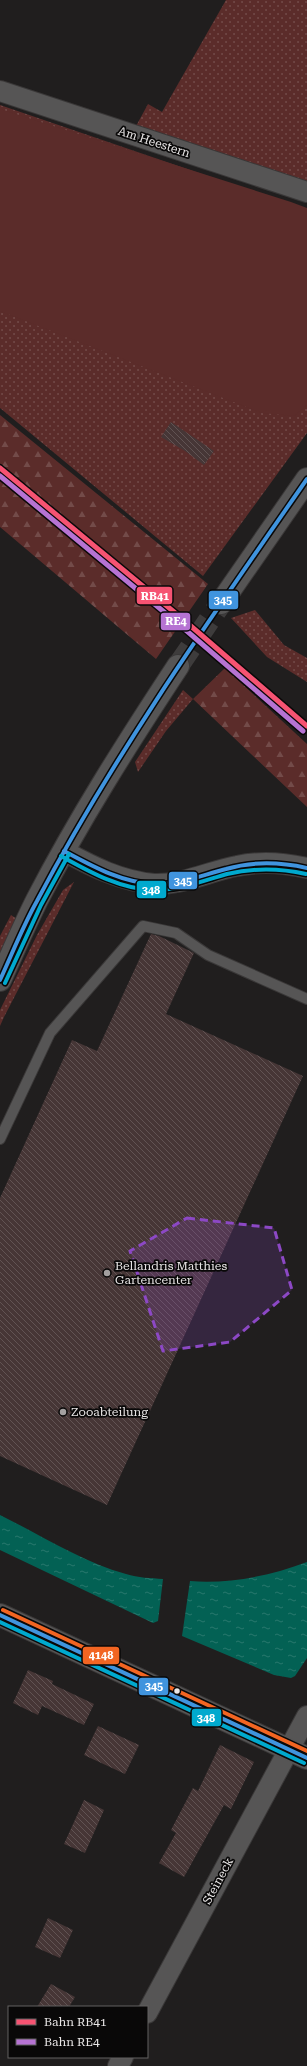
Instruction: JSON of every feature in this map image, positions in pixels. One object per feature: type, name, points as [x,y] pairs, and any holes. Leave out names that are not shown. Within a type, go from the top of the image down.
[{"type":"street","name":"Am Heestern","points":[[0,91],[307,192]]},
{"type":"street","points":[[221,603],[307,479]]},
{"type":"street","points":[[0,980],[36,902],[64,850],[129,741],[178,666]]},
{"type":"street","points":[[64,850],[95,868],[123,879],[156,884],[193,879],[238,866],[285,864],[307,868]]},
{"type":"street","points":[[0,1615],[298,1754]]},
{"type":"street","name":"Steineck","points":[[148,2011],[298,1754],[307,1716]]},
{"type":"lane","points":[[0,1139],[50,1032],[143,926],[176,933],[208,955],[307,999]]},
{"type":"highlighted area","points":[[187,1218],[274,1228],[292,1290],[230,1342],[163,1351],[130,1251]]},
{"type":"green space","points":[[226,0],[307,0],[307,185],[135,128],[148,104],[162,112]]},
{"type":"green space","points":[[0,105],[307,210],[307,433],[203,576],[0,408]]},
{"type":"green space","points":[[0,109],[307,208],[307,405],[294,416],[262,413],[0,311]]},
{"type":"green space","points":[[0,415],[208,584],[156,659],[0,527]]},
{"type":"green space","points":[[255,610],[284,645],[307,658],[307,682],[267,657],[231,618]]},
{"type":"green space","points":[[225,668],[307,744],[307,807],[193,699]]},
{"type":"green space","points":[[183,690],[193,699],[166,731],[138,772],[135,762]]},
{"type":"green space","points":[[74,882],[0,1026],[0,1010],[37,935],[63,890]]},
{"type":"green space","points":[[11,915],[17,919],[0,956],[0,936]]},
{"type":"water","points":[[0,1515],[94,1563],[131,1575],[144,1578],[163,1579],[158,1621],[153,1623],[0,1550]]},
{"type":"water","points":[[307,1562],[307,1658],[295,1676],[291,1678],[274,1675],[182,1636],[190,1581],[205,1582],[249,1578],[279,1571]]},
{"type":"building","points":[[171,422],[214,451],[204,465],[185,451],[161,437]]},
{"type":"building","name":"Bellandris Matthies Gartencenter","points":[[151,934],[159,936],[194,953],[166,1014],[303,1076],[107,1505],[0,1456],[0,1198],[72,1040],[97,1051]]},
{"type":"building","points":[[28,1670],[53,1681],[52,1684],[94,1704],[84,1725],[42,1706],[38,1715],[13,1703]]},
{"type":"building","points":[[98,1726],[139,1745],[125,1774],[84,1755]]},
{"type":"building","points":[[220,1745],[254,1762],[231,1809],[224,1805],[184,1877],[159,1863],[176,1833],[171,1830],[193,1788],[198,1791]]},
{"type":"building","points":[[84,1800],[104,1810],[85,1853],[64,1844]]},
{"type":"building","points":[[48,1918],[73,1930],[60,1958],[35,1947]]},
{"type":"building","points":[[51,1984],[75,1997],[70,2006],[38,2006]]},
{"type":"tunnel","points":[[178,666],[221,603]]},
{"type":"rail line","name":"RB41","points":[[0,468],[185,621],[307,726]]},
{"type":"rail line","name":"RE4","points":[[0,476],[181,626],[303,731]]},
{"type":"transit line","name":"345","points":[[0,980],[32,911],[67,846],[99,792],[200,634],[307,479]]},
{"type":"transit line","name":"345","points":[[64,851],[96,868],[119,877],[131,881],[155,884],[173,883],[236,866],[266,863],[287,864],[307,868]]},
{"type":"transit line","name":"348","points":[[5,983],[41,905],[69,854]]},
{"type":"transit line","name":"348","points":[[61,856],[106,879],[130,887],[155,890],[164,890],[191,885],[227,874],[247,871],[276,870],[306,874]]},
{"type":"transit line","name":"4148","points":[[3,1610],[307,1751]]},
{"type":"transit line","name":"345","points":[[0,1615],[307,1758]]},
{"type":"transit line","name":"348","points":[[0,1622],[304,1763]]},
{"type":"place","name":"Bellandris Matthies Gartencenter","points":[[107,1273]]},
{"type":"place","name":"Zooabteilung","points":[[63,1412]]}]
